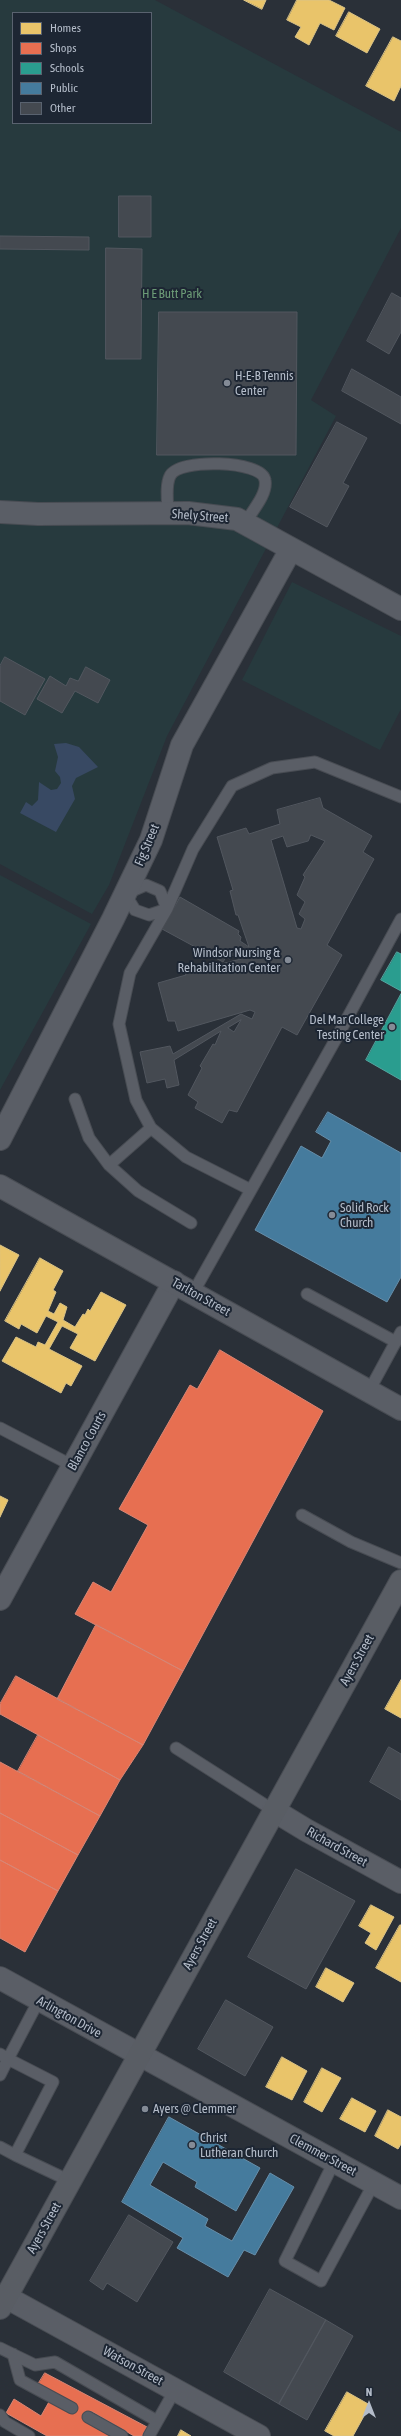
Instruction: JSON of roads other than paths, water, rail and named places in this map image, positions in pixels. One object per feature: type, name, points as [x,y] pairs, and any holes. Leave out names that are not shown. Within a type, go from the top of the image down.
[{"type":"main road","name":"Ayers Street","points":[[2,2300],[70,2181],[273,1810],[401,1581]]},
{"type":"street","name":"Shely Street","points":[[0,512],[38,514],[188,513],[236,519],[401,609]]},
{"type":"street","name":"Fig Street","points":[[0,1139],[151,840],[182,745],[291,549]]},
{"type":"street","name":"Tarlton Street","points":[[0,1186],[401,1409]]},
{"type":"street","name":"Blanco Courts","points":[[0,1599],[73,1466],[184,1287]]},
{"type":"street","name":"Richard Street","points":[[273,1810],[306,1830],[401,1882]]},
{"type":"street","name":"Arlington Drive","points":[[0,1978],[139,2056]]},
{"type":"street","name":"Clemmer Street","points":[[139,2056],[401,2198]]},
{"type":"street","name":"Watson Street","points":[[2,2300],[175,2390],[259,2436]]},
{"type":"lane","points":[[168,513],[169,476],[175,470],[197,465],[247,467],[259,471],[265,478],[266,488],[245,523]]},
{"type":"lane","points":[[251,1190],[186,1157],[152,1128],[136,1100],[120,1024],[130,973],[167,909],[193,849],[232,786],[272,768],[315,762],[401,797]]},
{"type":"lane","points":[[146,885],[160,891],[167,909],[149,915],[135,910],[125,894],[146,885]]},
{"type":"lane","points":[[184,1287],[251,1190],[338,1037],[401,919]]},
{"type":"lane","points":[[75,1099],[89,1138],[108,1165],[138,1190],[191,1222]]},
{"type":"lane","points":[[108,1165],[152,1128]]},
{"type":"lane","points":[[307,1294],[398,1337],[369,1391]]},
{"type":"lane","points":[[0,1428],[73,1466]]},
{"type":"lane","points":[[302,1515],[351,1542],[401,1563]]},
{"type":"lane","points":[[176,1748],[273,1810]]},
{"type":"lane","points":[[0,2075],[4,2056],[39,2000]]},
{"type":"lane","points":[[4,2056],[53,2082],[15,2155]]},
{"type":"lane","points":[[0,2147],[70,2181]]},
{"type":"lane","points":[[334,2162],[286,2261],[321,2281],[374,2183]]},
{"type":"lane","points":[[0,2348],[35,2365],[55,2362],[157,2421]]},
{"type":"lane","points":[[13,2354],[20,2380],[72,2408]]},
{"type":"lane","points":[[148,2436],[175,2390]]},
{"type":"lane","points":[[0,2415],[5,2422],[29,2436]]},
{"type":"lane","points":[[88,2417],[122,2436]]},
{"type":"water","points":[[66,743],[79,747],[98,767],[76,778],[72,786],[75,799],[56,832],[20,813],[26,802],[32,806],[38,800],[39,782],[51,790],[57,789],[61,783],[60,777],[55,771],[58,757],[54,744]]},
{"type":"place","name":"H-E-B Tennis Center","points":[[227,383]]},
{"type":"place","name":"Windsor Nursing & Rehabilitation Center","points":[[288,960]]},
{"type":"place","name":"Del Mar College Testing Center","points":[[392,1027]]},
{"type":"place","name":"Solid Rock Church","points":[[332,1215]]},
{"type":"place","name":"Ayers @ Clemmer","points":[[145,2109]]},
{"type":"place","name":"Christ Lutheran Church","points":[[192,2145]]},
{"type":"park label","name":"H E Butt Park","points":[[172,294]]}]
